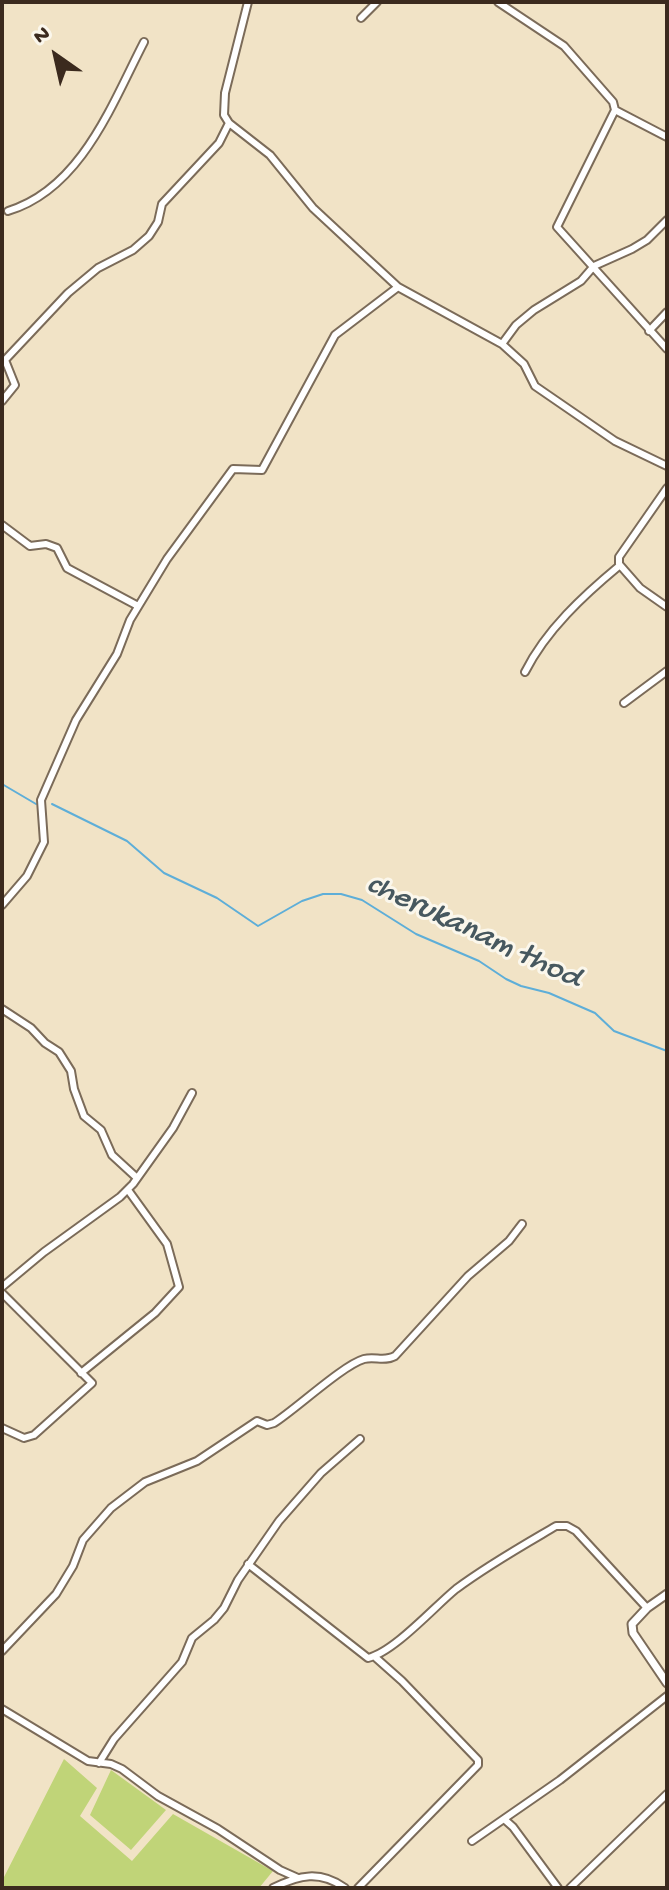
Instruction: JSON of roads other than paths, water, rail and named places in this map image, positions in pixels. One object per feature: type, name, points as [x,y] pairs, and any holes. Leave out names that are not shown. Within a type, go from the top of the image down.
[{"type":"street","points":[[248,2],[223,107],[229,123],[270,155],[313,208],[398,287],[502,344],[524,364],[535,386],[615,441],[667,466]]},
{"type":"street","points":[[361,18],[377,2]]},
{"type":"street","points":[[498,2],[564,46],[613,102],[615,110],[557,227],[667,349]]},
{"type":"street","points":[[8,211],[38,199],[91,144],[144,42]]},
{"type":"street","points":[[615,110],[667,137]]},
{"type":"street","points":[[2,401],[15,385],[5,360],[68,293],[98,268],[133,250],[149,236],[158,222],[162,204],[219,143],[229,123]]},
{"type":"street","points":[[502,344],[516,325],[534,310],[581,281],[594,266],[632,249],[667,220]]},
{"type":"street","points":[[2,905],[27,876],[44,842],[41,800],[76,720],[117,654],[130,620],[167,559],[233,469],[262,470],[335,335],[398,287]]},
{"type":"street","points":[[649,331],[667,312]]},
{"type":"street","points":[[667,488],[619,557],[619,566],[640,588],[667,607]]},
{"type":"street","points":[[2,525],[30,546],[46,544],[57,548],[67,568],[138,606]]},
{"type":"street","points":[[525,672],[535,653],[563,620],[619,566]]},
{"type":"street","points":[[624,703],[667,671]]},
{"type":"street","points":[[2,1009],[59,1052],[71,1071],[84,1116],[101,1130],[112,1155],[137,1178]]},
{"type":"street","points":[[2,1287],[128,1190],[173,1128],[192,1093]]},
{"type":"street","points":[[81,1373],[155,1313],[179,1287],[167,1244],[128,1190]]},
{"type":"street","points":[[2,1651],[56,1594],[73,1566],[83,1540],[131,1491],[197,1461],[257,1421],[267,1425],[274,1423],[365,1358],[387,1360],[395,1356],[436,1309],[488,1256],[509,1241],[522,1224]]},
{"type":"street","points":[[2,1293],[92,1383],[34,1435],[24,1438],[2,1428]]},
{"type":"street","points":[[99,1763],[114,1739],[182,1662],[192,1638],[224,1608],[248,1564],[292,1505],[321,1473],[360,1439]]},
{"type":"street","points":[[248,1564],[368,1658],[375,1657],[490,1565],[556,1526],[567,1526],[576,1531],[647,1608]]},
{"type":"street","points":[[667,1594],[632,1624],[633,1633],[667,1683]]},
{"type":"street","points":[[358,1888],[478,1765],[478,1760],[375,1657]]},
{"type":"street","points":[[472,1841],[560,1780],[667,1696]]},
{"type":"street","points":[[2,1709],[88,1761],[122,1769],[158,1796],[298,1878]]},
{"type":"street","points":[[570,1888],[667,1794]]},
{"type":"street","points":[[504,1819],[558,1888]]},
{"type":"street","points":[[273,1888],[298,1878],[321,1875],[345,1888]]},
{"type":"waterway","name":"cherukanam thod","points":[[2,784],[36,804]]},
{"type":"waterway","name":"cherukanam thod","points":[[52,804],[127,841],[164,873],[217,898],[258,926],[302,901],[323,894],[341,894],[362,900],[416,934],[479,961],[506,979],[595,1013],[614,1031],[667,1051]]}]
